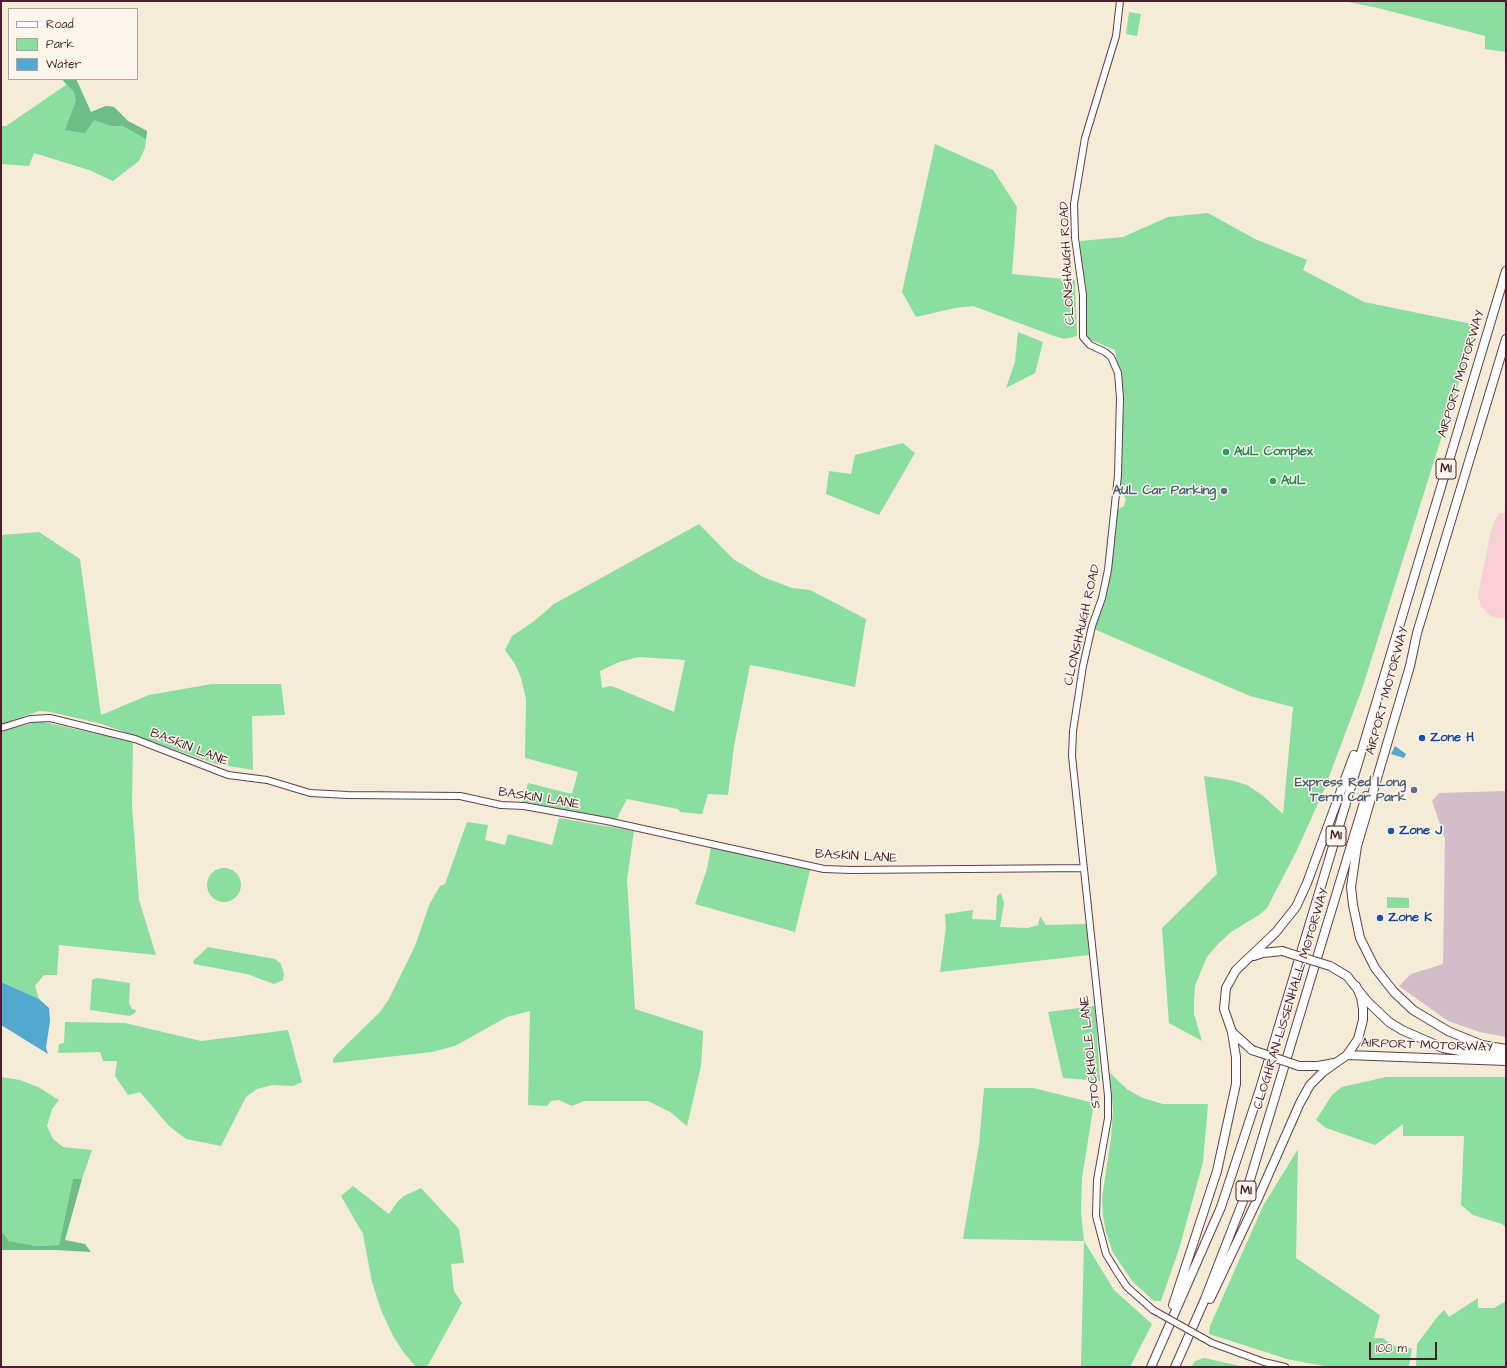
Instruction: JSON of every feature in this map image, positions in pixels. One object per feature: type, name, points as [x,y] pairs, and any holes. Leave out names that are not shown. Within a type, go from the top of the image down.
[{"type":"highway","name":"AIRPORT MOTORWAY","points":[[1386,668],[1506,271]]},
{"type":"highway","name":"AIRPORT MOTORWAY","points":[[1506,338],[1417,632],[1410,666],[1357,846],[1351,887],[1356,925],[1360,938],[1375,968],[1394,992],[1413,1010],[1428,1020],[1455,1034],[1482,1045],[1506,1049]]},
{"type":"highway","name":"CLOGHRAN LISSENHALL MOTORWAY","points":[[1176,1367],[1205,1299],[1245,1196],[1349,850],[1417,632]]},
{"type":"highway","name":"M1","points":[[1336,1062],[1318,1066],[1299,1066],[1252,1050],[1232,1032],[1224,1009],[1224,998],[1231,978],[1236,970],[1285,922],[1302,896],[1386,668]]},
{"type":"highway","name":"CLOGHRAN LISSENHALL MOTORWAY","points":[[1153,1364],[1221,1207],[1260,1089],[1386,668]]},
{"type":"highway","name":"M1","points":[[1176,1367],[1259,1196],[1300,1102],[1310,1085],[1336,1062],[1347,1055],[1358,1039],[1363,1020],[1362,997],[1356,986],[1347,976],[1330,966],[1282,951],[1263,953],[1248,959]]},
{"type":"highway","points":[[1356,986],[1367,1001],[1389,1022],[1416,1037],[1443,1048],[1477,1054],[1506,1055]]},
{"type":"highway","points":[[1153,1364],[1217,1171],[1236,1084],[1236,1057],[1232,1032]]},
{"type":"highway","name":"AIRPORT MOTORWAY","points":[[1347,1055],[1506,1061]]},
{"type":"street","name":"CLONSHAUGH ROAD","points":[[1083,868],[1073,766],[1073,731],[1086,649],[1102,598],[1108,570],[1119,459],[1120,398],[1118,373],[1111,357],[1106,352],[1090,344],[1083,337],[1082,295],[1075,238],[1074,204],[1085,138],[1116,36],[1120,1]]},
{"type":"street","name":"BASKIN LANE","points":[[1,728],[30,719],[50,718],[138,740],[228,775],[268,780],[310,793],[348,796],[460,796],[501,805],[524,806],[602,820],[824,869],[1083,868]]},
{"type":"street","name":"STOCKHOLE LANE","points":[[1083,868],[1108,1106],[1105,1139],[1097,1180],[1096,1216],[1106,1254],[1128,1287],[1153,1310],[1212,1344],[1264,1362],[1285,1367]]},
{"type":"shaded area","points":[[1499,513],[1506,513],[1506,618],[1495,618],[1488,614],[1481,606],[1478,596],[1490,535],[1494,522]]},
{"type":"shaded area","points":[[1506,791],[1506,1037],[1480,1032],[1448,1021],[1399,986],[1411,974],[1443,964],[1445,839],[1432,801],[1439,793]]},
{"type":"green space","points":[[1343,1],[1506,1],[1506,52],[1485,49],[1485,36],[1378,8]]},
{"type":"green space","points":[[1129,12],[1141,14],[1137,36],[1126,34]]},
{"type":"green space","points":[[63,80],[76,80],[91,112],[106,106],[114,107],[128,121],[147,131],[145,148],[139,161],[113,181],[89,170],[34,153],[29,166],[1,164],[1,126],[6,126],[66,85]]},
{"type":"green space","points":[[63,80],[76,80],[91,112],[106,106],[114,107],[128,121],[147,131],[146,139],[123,126],[112,126],[94,120],[85,133],[65,130],[76,101],[74,92]]},
{"type":"green space","points":[[935,144],[993,170],[1017,207],[1012,274],[1075,280],[1077,336],[1064,339],[973,306],[955,308],[916,317],[902,292]]},
{"type":"green space","points":[[1208,213],[1255,239],[1307,260],[1303,270],[1364,302],[1477,325],[1362,689],[1324,790],[1297,850],[1267,908],[1259,915],[1231,932],[1217,945],[1207,957],[1195,986],[1194,1014],[1202,1041],[1169,1023],[1162,928],[1217,874],[1204,776],[1230,780],[1247,785],[1262,795],[1283,814],[1293,707],[1250,696],[1094,629],[1108,589],[1117,510],[1124,506],[1126,499],[1118,488],[1124,402],[1115,350],[1089,339],[1085,331],[1084,292],[1079,243],[1080,241],[1123,237],[1168,217]]},
{"type":"green space","points":[[1018,332],[1043,342],[1035,373],[1006,388],[1015,362]]},
{"type":"green space","points":[[903,443],[915,453],[879,515],[826,494],[829,471],[851,474],[855,455]]},
{"type":"green space","points":[[699,524],[733,559],[763,577],[792,588],[810,590],[866,619],[855,687],[750,665],[734,746],[728,795],[708,794],[702,814],[680,812],[678,809],[627,799],[616,820],[522,802],[528,783],[572,794],[578,772],[525,758],[526,699],[521,678],[515,664],[505,650],[512,636],[533,622],[554,604]],"holes":[[[639,657],[685,660],[674,712],[617,688],[610,686],[602,688],[600,671],[619,662]]]},
{"type":"green space","points":[[39,532],[80,559],[101,715],[149,695],[212,684],[281,684],[285,715],[252,716],[253,770],[216,764],[102,724],[51,712],[39,711],[1,724],[1,535]]},
{"type":"green space","points":[[39,721],[133,742],[132,806],[139,900],[156,955],[59,945],[57,975],[44,975],[35,986],[39,999],[1,982],[1,732]]},
{"type":"green space","points":[[559,818],[634,831],[627,880],[635,1009],[703,1031],[701,1066],[687,1126],[670,1112],[648,1101],[584,1101],[572,1106],[559,1100],[551,1101],[547,1106],[528,1105],[530,1011],[507,1017],[455,1046],[432,1052],[333,1063],[333,1059],[337,1054],[380,1012],[389,999],[415,946],[430,903],[440,886],[445,884],[467,822],[488,825],[485,840],[505,845],[508,834],[552,845]]},
{"type":"green space","points":[[711,847],[810,870],[795,932],[695,904],[707,869]]},
{"type":"green space","points":[[224,868],[230,869],[236,873],[240,879],[240,891],[236,897],[230,901],[224,902],[218,901],[212,897],[208,891],[207,885],[208,879],[212,873],[218,869]]},
{"type":"green space","points":[[1001,893],[1004,903],[1000,927],[1028,928],[1038,925],[1040,916],[1046,925],[1086,924],[1089,955],[940,972],[946,927],[945,914],[973,910],[972,919],[996,920],[997,896]]},
{"type":"green space","points":[[1387,897],[1409,898],[1409,908],[1387,908]]},
{"type":"green space","points":[[208,947],[275,959],[281,964],[284,974],[283,980],[274,984],[247,974],[194,964],[193,961]]},
{"type":"green space","points":[[97,978],[130,983],[129,1003],[132,1009],[136,1010],[135,1013],[130,1016],[90,1010],[92,980]]},
{"type":"green space","points":[[1095,1006],[1100,1081],[1063,1078],[1048,1012]]},
{"type":"green space","points":[[65,1022],[125,1023],[201,1041],[288,1030],[302,1082],[293,1086],[272,1085],[257,1089],[246,1097],[221,1146],[186,1139],[169,1126],[140,1092],[128,1095],[115,1076],[117,1061],[103,1061],[100,1052],[58,1053],[59,1044],[64,1043]]},
{"type":"green space","points":[[1110,1073],[1128,1090],[1143,1098],[1163,1104],[1208,1104],[1203,1162],[1180,1246],[1161,1301],[1154,1301],[1133,1282],[1113,1253],[1106,1232],[1102,1198],[1111,1138],[1113,1111]]},
{"type":"green space","points":[[1,1077],[20,1080],[38,1087],[59,1100],[52,1109],[47,1126],[53,1139],[63,1147],[92,1150],[82,1179],[73,1180],[59,1245],[37,1246],[9,1241],[1,1230]]},
{"type":"green space","points":[[1386,1077],[1506,1077],[1506,1228],[1502,1224],[1473,1215],[1461,1205],[1464,1136],[1403,1136],[1403,1124],[1375,1145],[1326,1128],[1316,1120],[1332,1095],[1342,1087]]},
{"type":"green space","points":[[984,1088],[1033,1088],[1094,1103],[1082,1178],[1081,1212],[1084,1241],[963,1239],[979,1144]]},
{"type":"green space","points":[[1298,1149],[1296,1258],[1380,1315],[1374,1338],[1382,1338],[1403,1349],[1412,1348],[1409,1367],[1330,1367],[1287,1359],[1209,1334],[1210,1326],[1263,1206]]},
{"type":"green space","points":[[73,1179],[82,1179],[65,1240],[85,1244],[91,1252],[1,1250],[1,1230],[9,1241],[37,1246],[59,1245]]},
{"type":"green space","points":[[353,1186],[389,1214],[398,1201],[404,1196],[421,1188],[459,1229],[464,1263],[451,1264],[454,1291],[462,1303],[427,1367],[416,1367],[404,1353],[393,1336],[381,1310],[372,1282],[363,1234],[341,1196]]},
{"type":"green space","points":[[1084,1241],[1114,1290],[1152,1324],[1130,1367],[1081,1367]]},
{"type":"green space","points":[[1478,1298],[1478,1308],[1494,1308],[1506,1301],[1506,1367],[1416,1367],[1417,1344],[1438,1316],[1444,1310],[1449,1317]]},
{"type":"green space","points":[[1204,1358],[1245,1367],[1191,1367],[1195,1361]]},
{"type":"water","points":[[1395,746],[1406,754],[1404,758],[1391,754]]},
{"type":"water","points":[[1,982],[39,999],[49,1008],[50,1021],[46,1048],[48,1054],[1,1025]]},
{"type":"place","name":"AUL Complex","points":[[1226,452]]},
{"type":"place","name":"AUL","points":[[1273,481]]},
{"type":"place","name":"AUL Car Parking","points":[[1224,491]]},
{"type":"place","name":"Zone H","points":[[1422,738]]},
{"type":"place","name":"Express Red Long Term Car Park","points":[[1414,790]]},
{"type":"place","name":"Zone J","points":[[1391,831]]},
{"type":"place","name":"Zone K","points":[[1380,918]]}]
